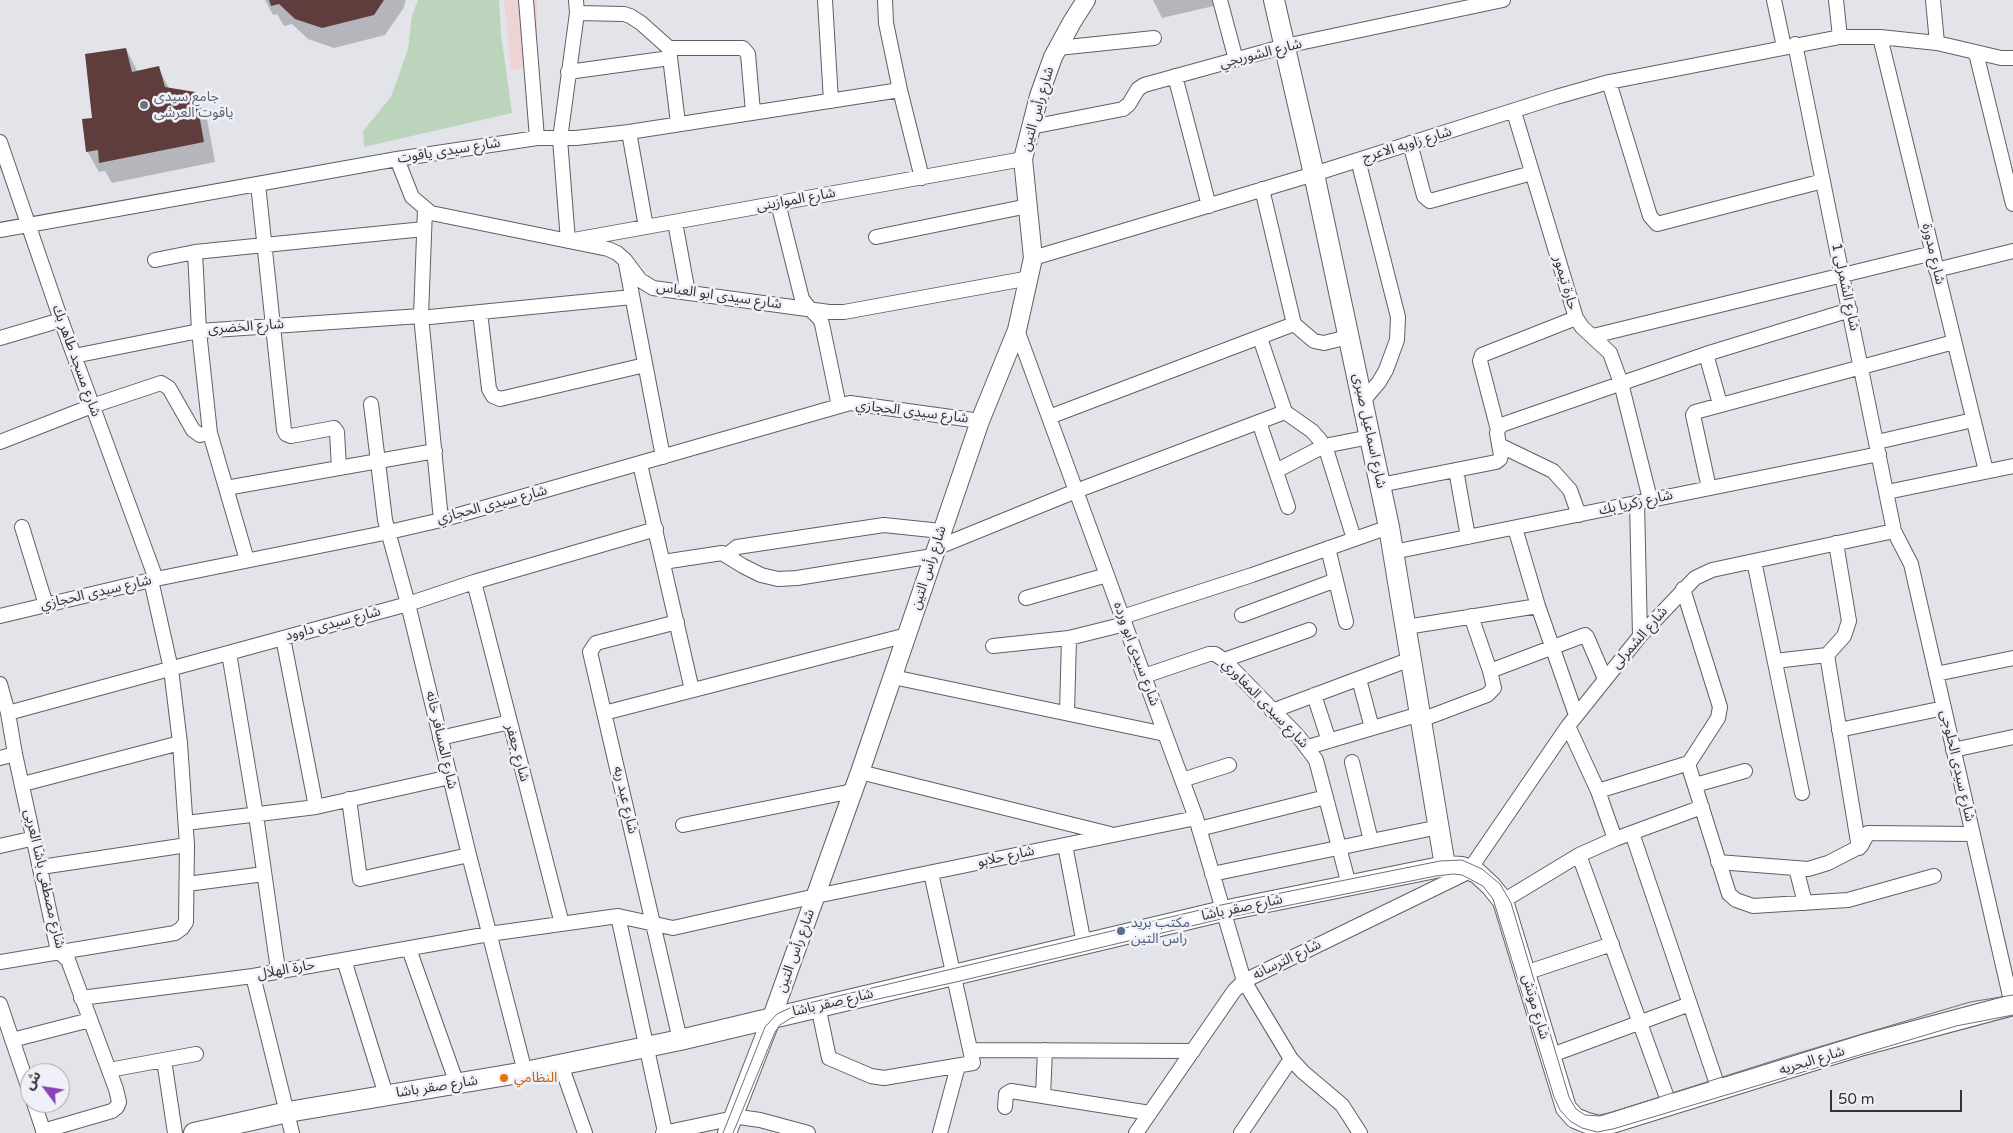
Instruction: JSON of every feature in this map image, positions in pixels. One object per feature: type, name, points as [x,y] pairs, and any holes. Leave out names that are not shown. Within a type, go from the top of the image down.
[{"type":"main road","name":"شارع اسماعيل صبرى","points":[[1274,0],[1314,174],[1394,552],[1445,866]]},
{"type":"main road","name":"شارع صقر باشا","points":[[194,1133],[288,1112],[524,1072],[680,1040],[954,973],[1223,911],[1445,866],[1470,869]]},
{"type":"main road","name":"شارع موتش","points":[[1470,869],[1485,879],[1502,901],[1566,1108],[1575,1118],[1586,1123],[1599,1126],[1612,1123]]},
{"type":"main road","name":"شارع البحريه","points":[[1612,1123],[1863,1045],[2012,1005]]},
{"type":"street","points":[[526,0],[537,138]]},
{"type":"street","points":[[825,0],[831,101]]},
{"type":"street","points":[[885,0],[886,22],[900,90],[922,178]]},
{"type":"street","name":"شارع رأس التين","points":[[730,1125],[816,896],[980,421],[1018,330],[1033,258],[1023,159],[1053,57],[1086,0]]},
{"type":"street","points":[[1220,0],[1236,60]]},
{"type":"street","name":"شارع الشوربجي","points":[[1031,127],[1123,109],[1129,104],[1138,89],[1144,85],[1285,46],[1450,5],[1503,0]]},
{"type":"street","name":"شارع الشمرلى 1","points":[[1774,0],[1790,46],[1823,181],[1894,531]]},
{"type":"street","points":[[1836,0],[1840,37]]},
{"type":"street","points":[[1934,0],[1937,43]]},
{"type":"street","points":[[568,241],[560,140],[577,6],[630,16],[642,23],[669,53],[678,123]]},
{"type":"street","name":"شارع زاويه الاعرج","points":[[1033,258],[1262,190],[1609,82],[1840,37],[1880,37],[1937,43],[2001,58],[2013,58]]},
{"type":"street","name":"شارع مدورة","points":[[1880,37],[1986,471]]},
{"type":"street","points":[[1058,48],[1154,38]]},
{"type":"street","points":[[568,72],[669,53],[741,47],[748,54],[753,112]]},
{"type":"street","points":[[1976,53],[2013,204]]},
{"type":"street","points":[[1175,76],[1209,206]]},
{"type":"street","points":[[1609,82],[1650,216],[1657,224],[1823,181]]},
{"type":"street","name":"شارع سيدى ياقوت","points":[[0,230],[397,159],[537,138],[560,140],[629,132],[900,90]]},
{"type":"street","name":"حارة تيمور","points":[[1514,112],[1576,318],[1582,327],[1610,353],[1621,383],[1644,501],[1640,636]]},
{"type":"street","points":[[629,132],[646,227]]},
{"type":"street","name":"شارع مسجد طاهر بك","points":[[0,142],[27,225],[154,580],[171,669],[180,743],[187,845],[186,922],[182,928],[174,933],[1,959]]},
{"type":"street","points":[[1410,144],[1424,196],[1430,201],[1532,174]]},
{"type":"street","points":[[397,159],[412,197],[425,209],[421,316],[441,520]]},
{"type":"street","name":"شارع الموازينى","points":[[568,241],[1023,159]]},
{"type":"street","points":[[1358,160],[1398,317],[1397,340],[1386,370],[1379,382],[1362,402]]},
{"type":"street","points":[[258,184],[285,432],[291,436],[334,428],[337,432],[340,468]]},
{"type":"street","points":[[1262,190],[1294,324],[1314,341],[1324,343],[1348,337]]},
{"type":"street","points":[[778,203],[801,293],[810,309],[820,319],[822,324],[839,406]]},
{"type":"street","points":[[876,237],[1028,206]]},
{"type":"street","name":"شارع سيدى ابو العباس","points":[[425,209],[443,216],[608,249],[618,253],[640,280],[653,288],[810,309],[844,312],[1030,278]]},
{"type":"street","points":[[675,222],[688,293]]},
{"type":"street","points":[[155,260],[195,252],[264,244],[424,229]]},
{"type":"street","points":[[1936,270],[2013,251]]},
{"type":"street","points":[[195,252],[199,331],[210,433],[247,560]]},
{"type":"street","points":[[1593,336],[1932,253]]},
{"type":"street","points":[[625,260],[663,457]]},
{"type":"street","name":"شارع الخضرى","points":[[74,356],[199,331],[421,316],[430,317],[632,296]]},
{"type":"street","points":[[1498,430],[1504,424],[1706,354],[1850,310]]},
{"type":"street","points":[[480,312],[490,389],[493,396],[500,399],[645,365]]},
{"type":"street","points":[[1380,485],[1498,461],[1501,455],[1498,430],[1480,360],[1482,355],[1576,318]]},
{"type":"street","points":[[0,338],[61,320]]},
{"type":"street","points":[[1048,417],[1294,324]]},
{"type":"street","name":"شارع سيدى ابو ورده","points":[[1018,330],[1048,417],[1198,824],[1244,982],[1291,1058],[1303,1072],[1342,1105],[1360,1133]]},
{"type":"street","points":[[1260,338],[1285,412],[1312,431],[1324,446],[1354,539]]},
{"type":"street","points":[[1709,488],[1693,415],[1698,410],[1954,342]]},
{"type":"street","points":[[1706,354],[1720,404]]},
{"type":"street","points":[[0,442],[92,406],[163,384],[170,388],[193,430],[200,435],[210,433]]},
{"type":"street","name":"شارع سيدى الحجازي","points":[[0,616],[154,580],[441,520],[850,403],[980,421]]},
{"type":"street","name":"شارع المسافر خانه","points":[[371,404],[385,520],[408,604],[468,855],[524,1072]]},
{"type":"street","points":[[663,562],[717,552],[727,555],[761,575],[778,579],[797,578],[937,545],[1285,412]]},
{"type":"street","name":"شارع زكريا بك","points":[[1394,552],[1709,488],[1878,448],[1973,420]]},
{"type":"street","points":[[1259,422],[1288,507]]},
{"type":"street","points":[[1276,471],[1324,446],[1370,437]]},
{"type":"street","points":[[1499,445],[1553,472],[1570,490],[1578,515]]},
{"type":"street","points":[[226,488],[435,451]]},
{"type":"street","points":[[640,464],[692,690]]},
{"type":"street","points":[[1886,492],[2013,466]]},
{"type":"street","points":[[1456,470],[1468,537]]},
{"type":"street","points":[[727,555],[737,547],[884,525],[937,545]]},
{"type":"street","points":[[22,527],[46,605]]},
{"type":"street","points":[[992,646],[1069,638],[1389,527]]},
{"type":"street","points":[[1515,528],[1552,647],[1572,721],[1616,839]]},
{"type":"street","name":"شارع سيدى داوود","points":[[8,714],[408,604],[474,582],[656,529]]},
{"type":"street","name":"شارع الشمرلى","points":[[1470,869],[1572,721],[1640,636],[1695,578],[1712,570],[1894,531]]},
{"type":"street","name":"شارع سيدى الحلوجى","points":[[1894,531],[1911,564],[2012,1005]]},
{"type":"street","points":[[1775,661],[1827,655],[1844,636],[1848,620],[1836,543]]},
{"type":"street","points":[[1328,548],[1346,622]]},
{"type":"street","points":[[1754,561],[1802,793]]},
{"type":"street","points":[[1026,598],[1107,575]]},
{"type":"street","points":[[1242,615],[1336,580]]},
{"type":"street","name":"شارع جعفر","points":[[474,582],[562,924]]},
{"type":"street","points":[[1598,792],[1689,763],[1718,718],[1720,707],[1683,589]]},
{"type":"street","points":[[1406,626],[1538,606]]},
{"type":"street","points":[[1308,747],[1372,728],[1420,717],[1490,693],[1494,684],[1471,616]]},
{"type":"street","name":"شارع عبد ربه","points":[[677,622],[596,643],[590,652],[680,1040]]},
{"type":"street","points":[[1224,660],[1309,630]]},
{"type":"street","points":[[604,713],[907,635]]},
{"type":"street","points":[[1490,671],[1586,635],[1605,679]]},
{"type":"street","points":[[282,638],[316,807]]},
{"type":"street","points":[[1067,713],[1069,638]]},
{"type":"street","points":[[229,653],[256,815],[278,970]]},
{"type":"street","name":"شارع سيدى المغاوري","points":[[1144,676],[1209,654],[1215,654],[1224,660],[1308,747],[1316,760],[1349,885]]},
{"type":"street","points":[[1827,655],[1859,848]]},
{"type":"street","points":[[1936,674],[2013,658]]},
{"type":"street","points":[[1272,711],[1410,659]]},
{"type":"street","points":[[893,677],[1165,734]]},
{"type":"street","points":[[1359,678],[1372,728]]},
{"type":"street","name":"شارع مصطفى باشا العربى","points":[[0,684],[35,838],[58,951],[68,960],[116,1089],[119,1102],[112,1111],[44,1132]]},
{"type":"street","points":[[1314,695],[1329,741]]},
{"type":"street","points":[[1840,730],[1944,708]]},
{"type":"street","points":[[440,738],[510,722]]},
{"type":"street","points":[[1953,750],[2013,737]]},
{"type":"street","points":[[22,784],[180,743]]},
{"type":"street","points":[[0,758],[15,754]]},
{"type":"street","points":[[1352,762],[1371,841]]},
{"type":"street","points":[[1689,763],[1729,894],[1742,904],[1753,906],[1848,900],[1934,876]]},
{"type":"street","points":[[1182,780],[1229,764]]},
{"type":"street","points":[[1695,785],[1745,771]]},
{"type":"street","points":[[860,772],[1113,835]]},
{"type":"street","points":[[186,823],[316,807],[450,777]]},
{"type":"street","points":[[683,825],[853,791]]},
{"type":"street","name":"شارع حلابو","points":[[618,916],[673,928],[816,896],[1113,835],[1198,824],[1326,797]]},
{"type":"street","points":[[349,799],[360,879],[468,855]]},
{"type":"street","points":[[1502,901],[1579,855],[1702,807]]},
{"type":"street","points":[[1212,874],[1439,827]]},
{"type":"street","points":[[1632,833],[1719,1090]]},
{"type":"street","points":[[1718,862],[1808,869],[1859,848],[1864,843],[1868,833],[1973,834]]},
{"type":"street","points":[[0,846],[35,838]]},
{"type":"street","points":[[41,868],[187,845]]},
{"type":"street","points":[[1066,845],[1084,944]]},
{"type":"street","points":[[1579,855],[1670,1106]]},
{"type":"street","points":[[1796,868],[1805,903]]},
{"type":"street","name":"شارع الترسانه","points":[[1136,1133],[1234,991],[1244,982],[1462,875],[1470,869]]},
{"type":"street","points":[[818,1006],[831,1061],[871,1076],[884,1078],[973,1063],[972,1050],[931,873]]},
{"type":"street","points":[[187,884],[264,874]]},
{"type":"street","points":[[618,916],[664,1133],[760,1120],[808,1133]]},
{"type":"street","name":"حارة الهلال","points":[[81,998],[253,976],[278,970],[489,934],[618,916]]},
{"type":"street","points":[[1525,973],[1612,944]]},
{"type":"street","points":[[409,949],[457,1084]]},
{"type":"street","points":[[344,960],[386,1095]]},
{"type":"street","points":[[253,976],[292,1133]]},
{"type":"street","points":[[0,1004],[20,1063]]},
{"type":"street","points":[[1549,1056],[1690,1004]]},
{"type":"street","points":[[12,1040],[90,1020]]},
{"type":"street","points":[[972,1050],[1193,1051]]},
{"type":"street","points":[[1044,1096],[1045,1050]]},
{"type":"street","points":[[109,1070],[196,1054]]},
{"type":"street","points":[[1241,1133],[1291,1058]]},
{"type":"street","points":[[164,1060],[175,1133]]},
{"type":"street","points":[[561,1065],[585,1133]]},
{"type":"street","points":[[940,1133],[958,1066]]},
{"type":"street","points":[[1005,1107],[1006,1094],[1009,1091],[1150,1113]]},
{"type":"street","points":[[37,1113],[44,1132]]},
{"type":"shaded area","points":[[504,0],[537,0],[537,65],[511,71]]},
{"type":"green space","points":[[418,0],[499,0],[501,34],[512,113],[364,147],[363,131],[391,97],[408,49],[412,15]]},
{"type":"building","points":[[269,0],[384,0],[374,15],[322,28],[295,19],[279,4],[271,6]]},
{"type":"building","name":"جامع سيدى ياقوت العرشى","points":[[126,48],[132,72],[159,66],[165,87],[195,92],[204,142],[99,163],[98,150],[86,152],[82,119],[92,118],[85,54]]},
{"type":"tram line","points":[[723,1133],[765,1027],[777,1014],[792,1007],[1221,905],[1440,861],[1462,860],[1482,869],[1500,884],[1511,903],[1569,1097],[1576,1109],[1585,1115],[1600,1116],[1785,1057],[1970,1002],[2013,995]]},
{"type":"tram line","points":[[733,1133],[775,1032],[780,1025],[791,1018],[956,982],[1225,918],[1453,874],[1462,875],[1483,886],[1493,899],[1554,1097],[1560,1110],[1570,1121],[1582,1128],[1597,1132],[1613,1129],[1956,1026],[2013,1015]]},
{"type":"place","name":"جامع سيدى ياقوت العرشى","points":[[144,105]]},
{"type":"place","name":"مكتب بريد راس التين","points":[[1121,931]]},
{"type":"place","name":"النظامي","points":[[504,1078]]}]
